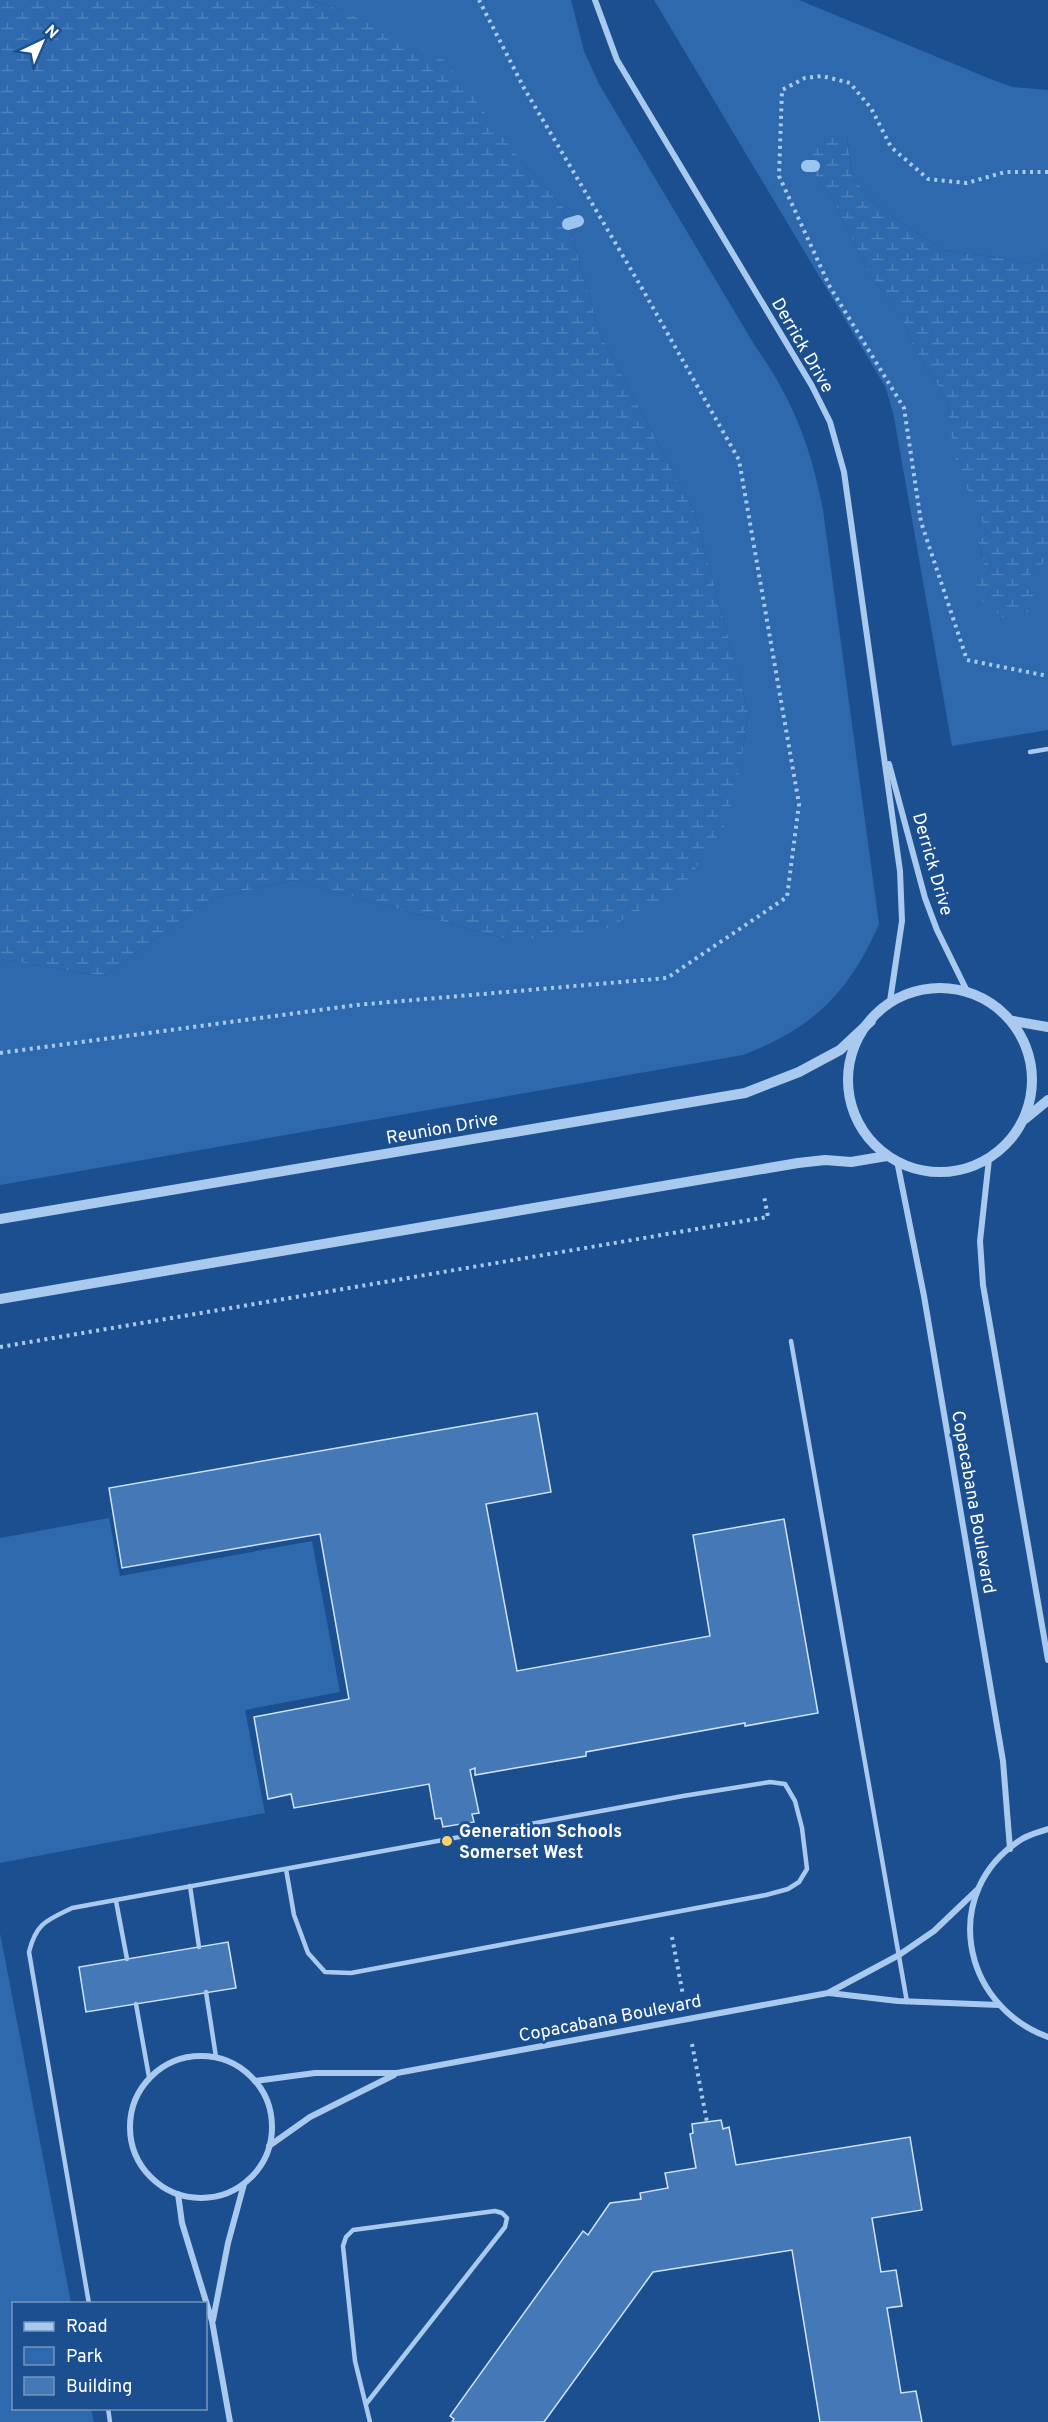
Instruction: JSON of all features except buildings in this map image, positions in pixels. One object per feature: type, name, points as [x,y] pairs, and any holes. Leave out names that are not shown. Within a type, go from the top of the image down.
[{"type":"street","name":"Derrick Drive","points":[[596,0],[616,60],[812,386],[830,422],[844,472],[900,871],[901,937],[890,1001]]},
{"type":"street","name":"Derrick Drive","points":[[883,741],[925,898],[937,930],[968,991]]},
{"type":"street","points":[[948,987],[968,991],[992,1003],[1013,1022],[1027,1047],[1031,1061],[1032,1091],[1024,1119],[1010,1141],[989,1159],[967,1169],[944,1172],[920,1170],[892,1159],[870,1139],[858,1122],[850,1101],[848,1079],[850,1057],[858,1037],[890,1001],[909,992],[948,987]]},
{"type":"street","name":"Reunion Drive","points":[[0,1219],[745,1094],[799,1072],[840,1050],[871,1021]]},
{"type":"street","points":[[1013,1022],[1048,1027]]},
{"type":"street","points":[[1024,1119],[1048,1100]]},
{"type":"street","points":[[0,1299],[759,1170],[825,1160],[851,1162],[892,1159]]},
{"type":"street","name":"Copacabana Boulevard","points":[[892,1159],[924,1296],[1003,1761],[1010,1849]]},
{"type":"street","points":[[989,1159],[980,1241],[983,1285],[1048,1660]]},
{"type":"street","points":[[1048,1828],[1023,1838],[996,1860],[977,1890],[969,1925],[973,1960],[988,1993],[1014,2020],[1048,2037]]},
{"type":"street","name":"Copacabana Boulevard","points":[[255,2081],[315,2073],[398,2073],[828,1993],[899,1956],[934,1931],[977,1890]]},
{"type":"street","name":"Copacabana Boulevard","points":[[828,1993],[907,2002],[999,2005]]},
{"type":"street","points":[[192,2056],[216,2057],[238,2066],[255,2081],[267,2101],[272,2123],[269,2146],[260,2167],[244,2184],[224,2194],[201,2198],[178,2194],[157,2183],[141,2165],[131,2143],[130,2119],[136,2096],[149,2077],[169,2063],[192,2056]]},
{"type":"street","name":"Copacabana Boulevard","points":[[269,2146],[310,2117],[398,2073]]},
{"type":"street","points":[[212,2321],[228,2243],[244,2184]]},
{"type":"street","points":[[178,2194],[182,2223],[206,2302]]},
{"type":"street","points":[[207,2305],[230,2422]]},
{"type":"lane","points":[[1030,752],[1048,749]]},
{"type":"lane","points":[[791,1341],[907,2002]]},
{"type":"lane","points":[[89,2302],[29,1952],[33,1935],[44,1922],[72,1908],[684,1796],[770,1782],[784,1784],[795,1801],[802,1828],[807,1869],[799,1882],[766,1895],[351,1973],[325,1972],[308,1953],[294,1915],[286,1869]]},
{"type":"lane","points":[[190,1886],[199,1947]]},
{"type":"lane","points":[[116,1901],[127,1959]]},
{"type":"lane","points":[[206,1992],[216,2057]]},
{"type":"lane","points":[[136,2004],[149,2077]]},
{"type":"lane","points":[[366,2404],[505,2227],[507,2218],[502,2213],[495,2211],[353,2230],[346,2236],[343,2246],[355,2361],[370,2422]]},
{"type":"path","points":[[0,1053],[356,1005],[667,978],[787,897],[799,804],[739,460],[643,290],[524,88],[480,0]]},
{"type":"path","points":[[1048,172],[1005,172],[967,183],[928,178],[891,147],[871,108],[850,83],[822,76],[805,78],[782,90],[779,176],[830,287],[904,408],[921,522],[967,660],[1048,676]]},
{"type":"path","points":[[0,1347],[768,1217],[759,1170]]},
{"type":"green space","points":[[0,0],[310,0],[341,10],[446,61],[522,162],[564,208],[600,334],[694,511],[748,710],[741,764],[727,822],[683,887],[598,933],[510,940],[293,880],[211,899],[104,976],[0,959]]},
{"type":"green space","points":[[310,0],[571,0],[584,51],[599,84],[780,385],[799,424],[813,465],[823,510],[879,924],[855,970],[826,1005],[790,1033],[743,1055],[0,1185],[0,959],[104,976],[211,899],[293,880],[510,940],[741,764],[748,710],[694,511],[600,334],[564,208],[522,162],[341,10]]},
{"type":"green space","points":[[654,0],[799,0],[1012,87],[1048,90],[1048,254],[1027,264],[1003,258],[945,251],[885,212],[853,179],[847,137],[816,177],[831,196],[868,271],[902,318],[910,340],[948,402],[949,422],[987,533],[978,543],[985,568],[1028,576],[1048,559],[1048,730],[952,746],[894,417],[886,388]]},
{"type":"green space","points":[[832,132],[847,138],[853,179],[885,212],[945,251],[1003,258],[1027,264],[1048,254],[1048,559],[1029,576],[1038,587],[1032,611],[1005,619],[979,598],[975,579],[985,568],[978,542],[987,533],[975,503],[958,472],[949,422],[948,402],[910,340],[902,318],[868,271],[831,196],[816,177],[811,143]]},
{"type":"green space","points":[[109,1518],[120,1576],[312,1541],[340,1692],[245,1710],[265,1813],[0,1863],[0,1538]]},
{"type":"green space","points":[[0,1933],[71,2302],[12,2302],[12,2410],[91,2410],[94,2422],[0,2422]]},
{"type":"waterway","points":[[807,166],[814,166]]},
{"type":"waterway","points":[[568,224],[578,221]]},
{"type":"place","name":"Generation Schools Somerset West","points":[[447,1841]]}]
